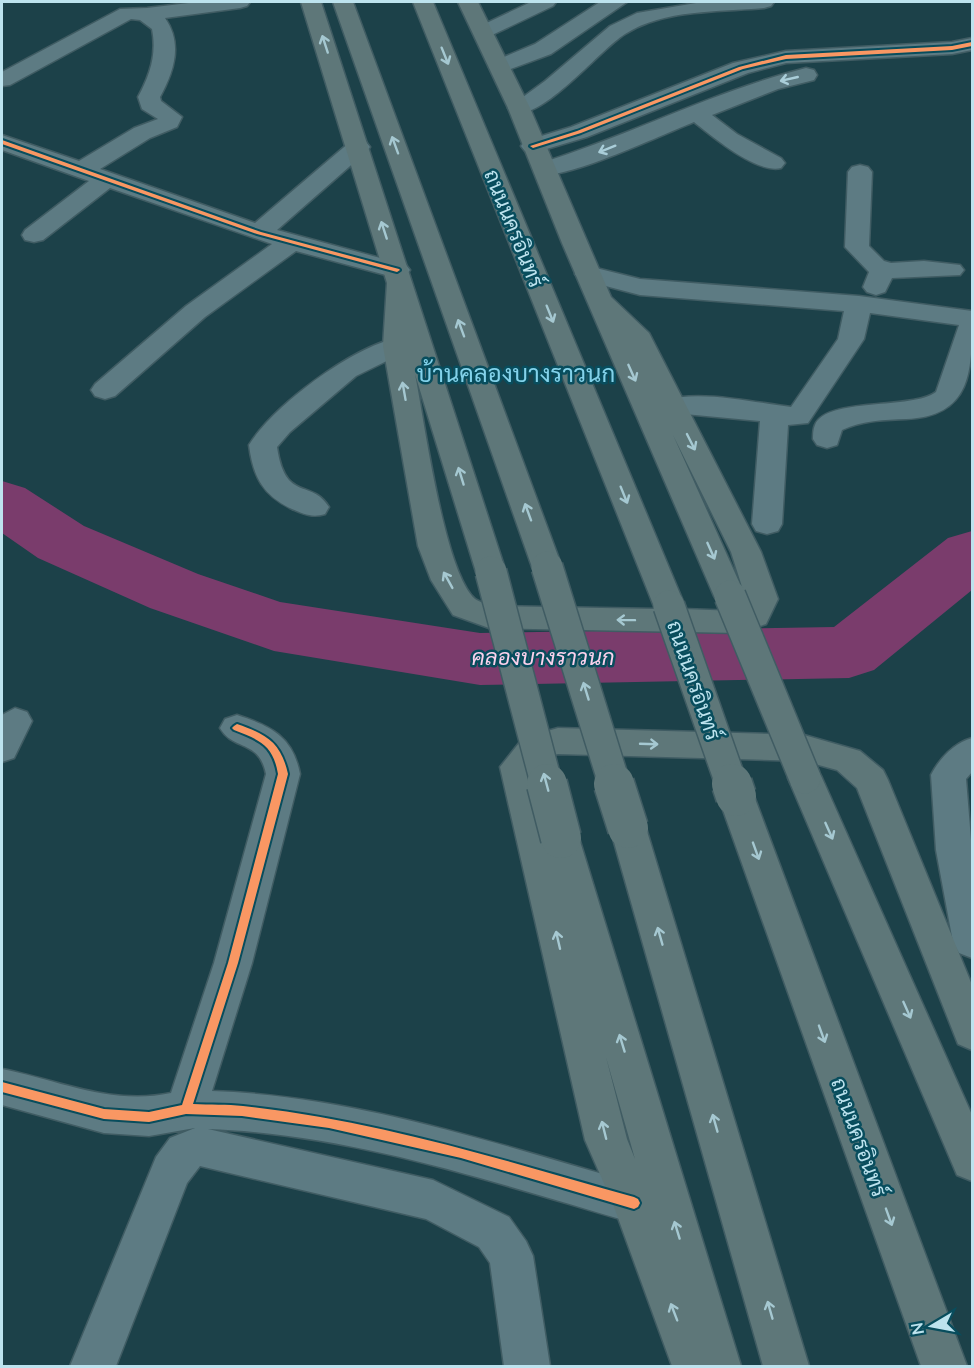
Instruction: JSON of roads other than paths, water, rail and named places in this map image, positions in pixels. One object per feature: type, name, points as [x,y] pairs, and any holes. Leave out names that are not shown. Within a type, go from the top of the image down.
[{"type":"main road","points":[[311,2],[491,572],[561,838],[718,1366]]},
{"type":"main road","points":[[343,2],[548,567],[628,828],[786,1366]]},
{"type":"main road","name":"ถนนนครอินทร์","points":[[423,2],[669,606],[944,1366]]},
{"type":"main road","points":[[468,2],[519,108],[533,146],[546,169],[600,302],[730,596],[805,778],[972,1161]]},
{"type":"main road","points":[[398,274],[396,346],[433,546],[447,580],[464,607],[489,617],[739,622],[755,616],[762,599],[746,552],[636,333],[600,302]]},
{"type":"main road","points":[[695,1366],[634,1203],[606,1140],[517,767],[535,747],[558,741],[804,748],[848,760],[871,780],[972,1032]]},
{"type":"street","points":[[2,81],[127,13],[149,14],[240,2]]},
{"type":"street","points":[[483,32],[546,2]]},
{"type":"street","points":[[500,67],[524,59],[571,31],[600,9],[617,2]]},
{"type":"street","points":[[519,108],[553,86],[617,30],[644,17],[687,9],[764,2]]},
{"type":"street","points":[[81,170],[142,134],[168,122],[171,117],[150,104],[149,97],[156,87],[166,59],[161,25],[149,14]]},
{"type":"street","points":[[571,31],[601,44]]},
{"type":"street","points":[[533,146],[579,132],[741,68],[786,57],[952,48],[972,44]]},
{"type":"street","points":[[546,169],[588,156],[770,84],[838,70],[972,61]]},
{"type":"street","points":[[716,78],[743,95]]},
{"type":"street","points":[[696,113],[729,139],[773,163]]},
{"type":"street","points":[[2,142],[260,233],[398,274]]},
{"type":"street","points":[[260,233],[358,147]]},
{"type":"street","points":[[860,172],[857,247],[875,266],[889,271]]},
{"type":"street","points":[[34,235],[107,179]]},
{"type":"street","points":[[105,390],[156,344],[252,267],[293,242]]},
{"type":"street","points":[[767,524],[787,415],[829,375],[851,339],[881,273],[913,268],[951,270]]},
{"type":"street","points":[[588,274],[640,287],[865,305],[972,319]]},
{"type":"street","points":[[673,406],[719,407],[787,415],[828,432],[847,416],[919,409],[940,404],[948,396],[972,325]]},
{"type":"street","points":[[314,507],[283,492],[266,472],[263,446],[280,426],[346,370],[396,346]]},
{"type":"street","points":[[186,1109],[233,963],[283,774],[281,759],[270,743],[258,735],[237,728]]},
{"type":"street","points":[[972,751],[948,775],[954,850],[972,942]]},
{"type":"street","points":[[2,1087],[104,1114],[149,1117],[186,1109],[242,1111],[329,1123],[461,1153],[634,1203]]},
{"type":"street","points":[[93,1366],[171,1171],[184,1152],[199,1146],[433,1200],[494,1232],[510,1256],[528,1366]]},
{"type":"waterway","name":"คลองบางราวนก","points":[[2,503],[61,542],[174,591],[274,626],[480,659],[639,658],[849,652],[910,606],[972,554]]},
{"type":"district","name":"บ้านคลองบางราวนก","points":[[516,372]]}]
